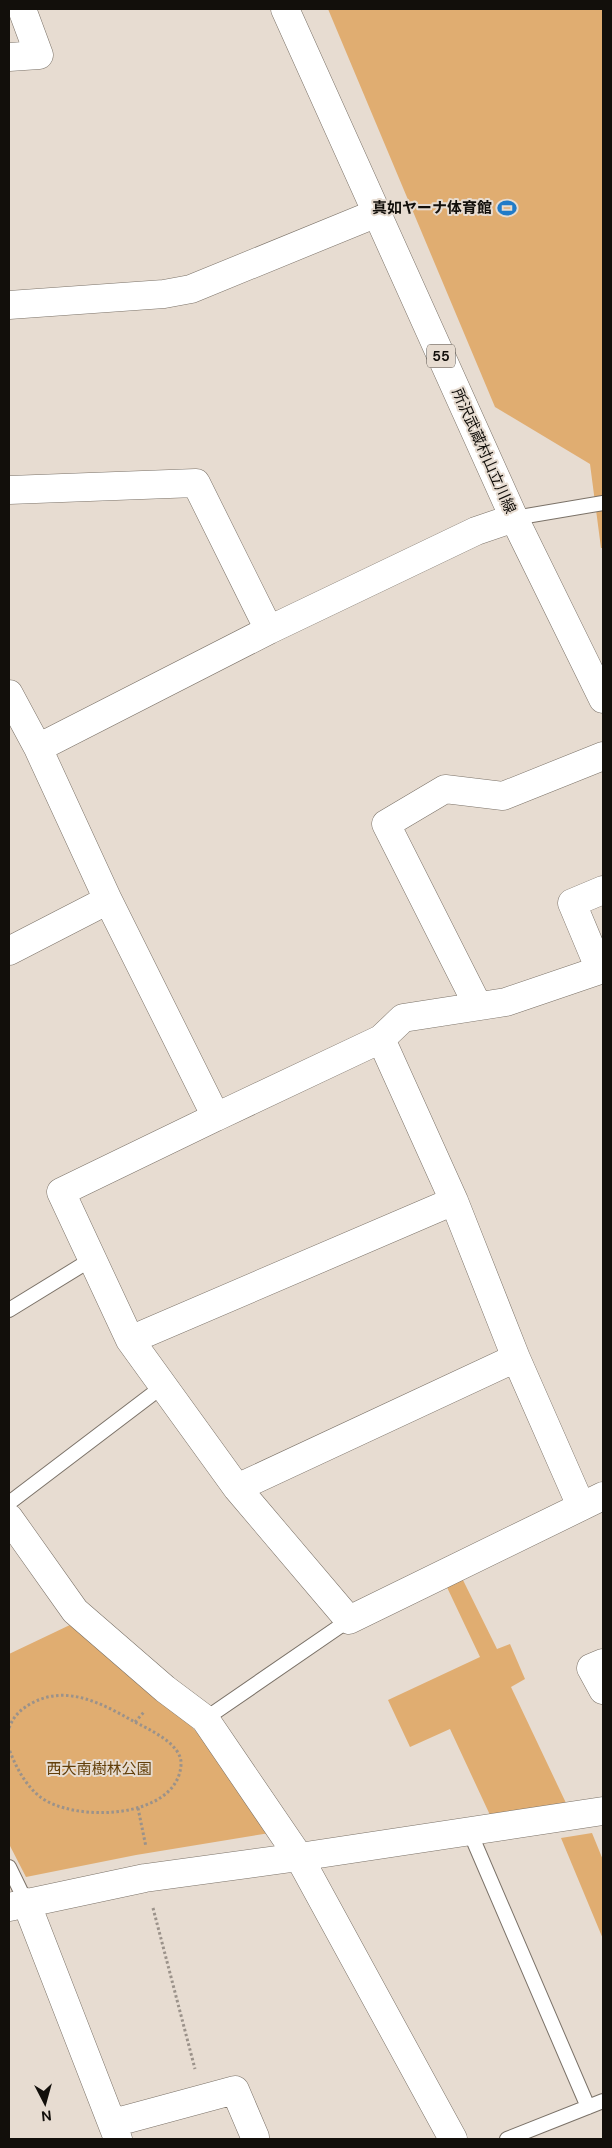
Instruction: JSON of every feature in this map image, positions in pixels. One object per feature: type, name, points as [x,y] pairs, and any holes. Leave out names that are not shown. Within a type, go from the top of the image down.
[{"type":"street","points":[[9,57],[39,56],[22,9]]},
{"type":"street","name":"所沢武蔵村山立川線","points":[[285,9],[514,518],[603,699]]},
{"type":"street","points":[[9,305],[164,294],[191,289],[377,213]]},
{"type":"street","points":[[9,490],[196,483],[269,630]]},
{"type":"street","points":[[38,748],[269,630],[476,531],[514,518]]},
{"type":"street","points":[[9,694],[38,748],[108,900],[216,1117]]},
{"type":"street","points":[[478,1006],[386,824],[445,789],[503,796],[603,756]]},
{"type":"street","points":[[381,1039],[454,1201],[516,1358],[592,1501],[348,1620],[237,1488],[130,1340],[61,1192],[381,1039],[404,1018],[506,1002],[600,970],[572,903],[603,890]]},
{"type":"street","points":[[9,951],[108,900]]},
{"type":"street","points":[[130,1340],[454,1201]]},
{"type":"street","points":[[237,1488],[516,1358]]},
{"type":"street","points":[[9,1518],[75,1611],[165,1689],[206,1719],[299,1857],[453,2139]]},
{"type":"street","points":[[603,1663],[592,1668],[603,1690]]},
{"type":"street","points":[[255,2137],[235,2090],[203,2099],[115,2131],[18,1904],[148,1878],[603,1811]]},
{"type":"lane","points":[[514,518],[603,503]]},
{"type":"lane","points":[[9,1310],[92,1258]]},
{"type":"lane","points":[[9,1503],[163,1386]]},
{"type":"lane","points":[[206,1719],[348,1620]]},
{"type":"lane","points":[[469,1830],[588,2107]]},
{"type":"lane","points":[[9,1867],[18,1904]]},
{"type":"lane","points":[[507,2139],[603,2101]]},
{"type":"path","points":[[9,1728],[13,1717],[26,1706],[46,1696],[62,1694],[81,1697],[114,1709],[155,1731],[170,1744],[178,1754],[182,1764],[176,1781],[164,1795],[138,1808],[109,1814],[70,1810],[40,1797],[17,1772],[9,1749]]},
{"type":"path","points":[[138,1808],[148,1878],[203,2099]]},
{"type":"green space","name":"真如ヤーナ体育館","points":[[328,9],[603,9],[603,548],[601,548],[590,464],[495,407]]},
{"type":"green space","points":[[460,1574],[497,1649],[510,1644],[525,1679],[511,1687],[566,1803],[490,1815],[450,1729],[410,1747],[388,1700],[480,1657],[444,1581]]},
{"type":"green space","name":"西大南樹林公園","points":[[72,1624],[182,1716],[246,1787],[276,1832],[136,1855],[26,1877],[9,1844],[9,1654]]},
{"type":"green space","points":[[592,1833],[603,1860],[603,1939],[561,1838]]},
{"type":"place","name":"真如ヤーナ体育館","points":[[507,208]]}]
